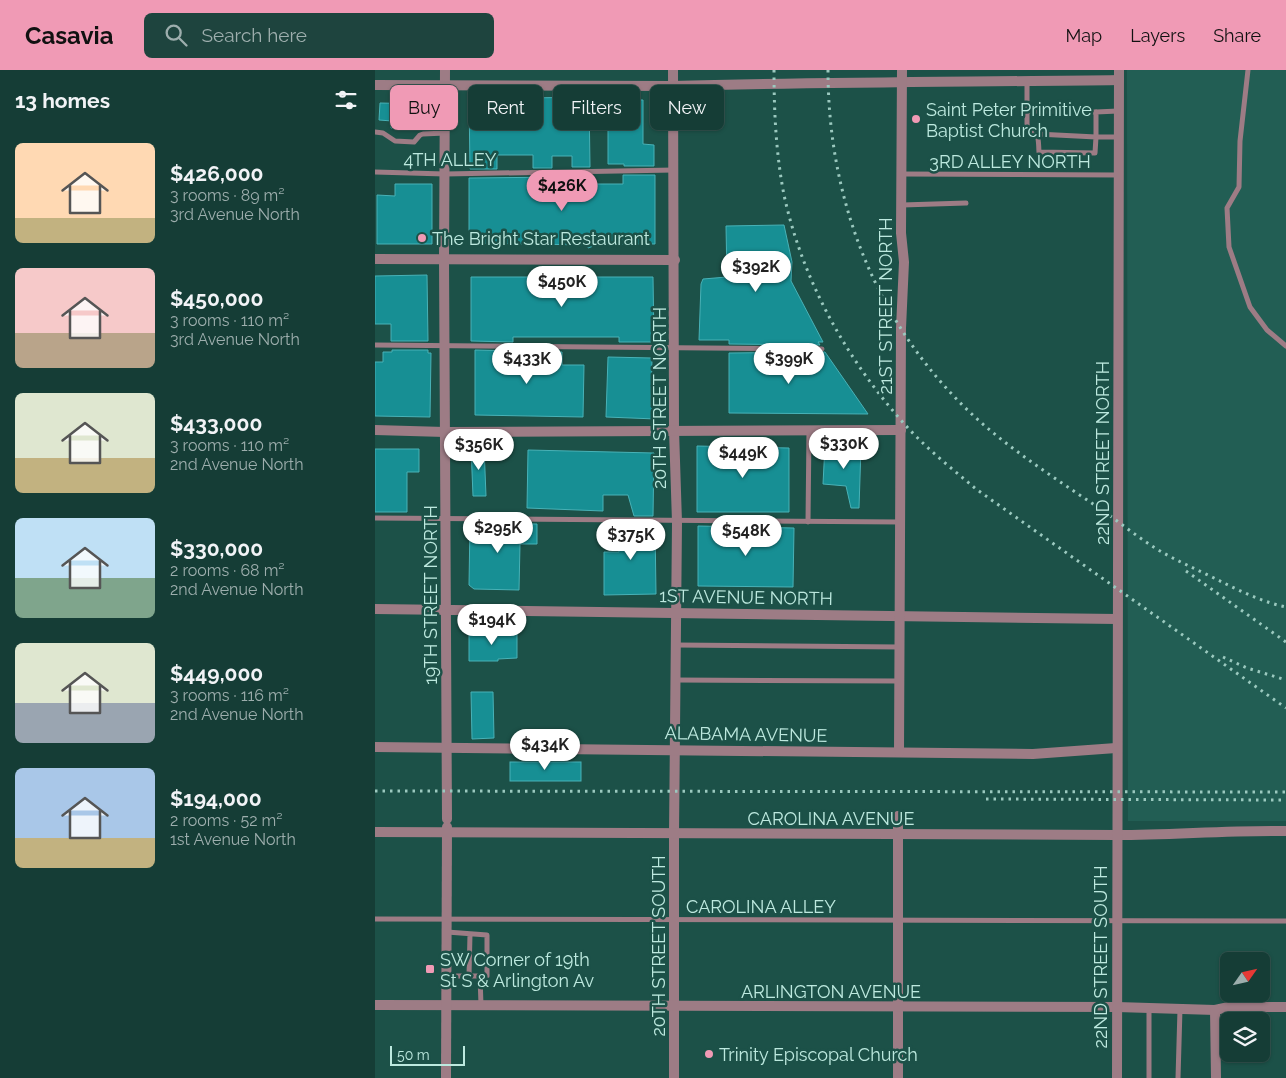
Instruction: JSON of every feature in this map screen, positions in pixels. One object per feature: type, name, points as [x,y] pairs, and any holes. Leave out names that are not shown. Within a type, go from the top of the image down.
[{"type":"street","name":"19TH STREET NORTH","points":[[445,70],[445,85]]},
{"type":"street","name":"20TH STREET NORTH","points":[[673,70],[673,85]]},
{"type":"street","name":"21ST STREET NORTH","points":[[899,752],[901,328],[904,262],[901,233],[903,174],[902,70]]},
{"type":"street","points":[[707,85],[1027,81],[1119,75]]},
{"type":"street","name":"22ND STREET NORTH","points":[[1117,836],[1119,75]]},
{"type":"street","points":[[375,85],[390,85]]},
{"type":"street","points":[[458,86],[650,86]]},
{"type":"street","name":"20TH STREET NORTH","points":[[674,130],[674,430],[677,522],[675,815]]},
{"type":"street","name":"19TH STREET NORTH","points":[[445,133],[446,1078]]},
{"type":"street","points":[[375,259],[675,260]]},
{"type":"street","points":[[375,430],[445,432],[901,430]]},
{"type":"street","name":"1ST AVENUE NORTH","points":[[375,609],[1117,619]]},
{"type":"street","name":"ALABAMA AVENUE","points":[[375,747],[1033,754],[1116,748]]},
{"type":"street","name":"20TH STREET SOUTH","points":[[674,1078],[675,815]]},
{"type":"street","points":[[898,816],[898,1078]]},
{"type":"street","name":"CAROLINA AVENUE","points":[[375,832],[1117,836],[1225,831],[1286,831]]},
{"type":"street","name":"22ND STREET SOUTH","points":[[1117,836],[1117,1078]]},
{"type":"street","name":"ARLINGTON AVENUE","points":[[375,1005],[1117,1007],[1215,1010],[1229,1007],[1286,1008]]},
{"type":"street","points":[[1215,1010],[1216,1078]]},
{"type":"lane","points":[[1248,70],[1240,141],[1239,187],[1227,208],[1229,247],[1251,307],[1267,330],[1286,346]]},
{"type":"lane","points":[[1027,81],[1027,126],[1036,131],[1039,152],[1095,153],[1096,112]]},
{"type":"lane","points":[[1027,111],[1119,111]]},
{"type":"lane","points":[[375,132],[383,133],[395,141],[414,142],[423,134],[445,133]]},
{"type":"lane","points":[[1037,134],[1118,137]]},
{"type":"lane","name":"4TH ALLEY","points":[[375,172],[445,174],[674,170]]},
{"type":"lane","name":"3RD ALLEY NORTH","points":[[903,174],[1118,175]]},
{"type":"lane","points":[[902,205],[966,203]]},
{"type":"lane","points":[[375,344],[822,349]]},
{"type":"lane","points":[[808,522],[809,430]]},
{"type":"lane","points":[[375,518],[677,522],[901,522]]},
{"type":"lane","points":[[676,646],[899,646]]},
{"type":"lane","points":[[676,680],[899,681]]},
{"type":"lane","name":"CAROLINA ALLEY","points":[[375,919],[1286,921]]},
{"type":"lane","points":[[447,932],[487,935],[487,976],[447,976]]},
{"type":"lane","points":[[469,976],[470,934]]},
{"type":"lane","points":[[480,976],[481,1005]]},
{"type":"lane","points":[[1149,1008],[1149,1078]]},
{"type":"lane","points":[[1179,1078],[1180,1009]]},
{"type":"shaded area","points":[[1127,70],[1286,70],[1286,821],[1128,821]]},
{"type":"building","points":[[543,98],[553,98],[553,130],[589,130],[590,167],[572,167],[572,156],[552,156],[552,168],[533,168],[533,155],[497,155],[497,169],[470,169],[469,130],[543,130]]},
{"type":"building","points":[[640,100],[643,100],[643,144],[654,145],[654,166],[608,164],[608,130],[640,130]]},
{"type":"building","points":[[380,103],[390,103],[390,121],[379,120]]},
{"type":"building","points":[[623,175],[655,175],[655,244],[599,244],[588,248],[588,245],[469,243],[469,178],[565,177],[565,187],[587,188],[587,184],[623,184]]},
{"type":"building","points":[[395,184],[432,184],[432,244],[377,244],[377,195],[395,196]]},
{"type":"building","points":[[784,225],[792,262],[791,281],[823,342],[818,342],[820,345],[729,344],[729,340],[699,340],[701,284],[703,279],[727,277],[726,226]]},
{"type":"building","points":[[427,275],[428,341],[391,341],[391,324],[375,324],[375,276]]},
{"type":"building","points":[[471,277],[653,277],[654,342],[619,342],[619,337],[513,337],[513,342],[471,341]]},
{"type":"building","points":[[392,350],[428,350],[428,353],[431,353],[430,417],[375,416],[375,362],[383,362],[383,352],[392,352]]},
{"type":"building","points":[[475,350],[562,352],[562,365],[584,365],[583,417],[475,415]]},
{"type":"building","points":[[825,352],[868,414],[729,413],[729,353]]},
{"type":"building","points":[[608,357],[652,358],[651,406],[656,406],[656,419],[606,417]]},
{"type":"building","points":[[825,445],[861,447],[859,508],[851,508],[846,486],[823,484]]},
{"type":"building","points":[[484,446],[486,496],[473,496],[471,447]]},
{"type":"building","points":[[697,446],[789,448],[789,512],[697,512]]},
{"type":"building","points":[[375,449],[419,449],[419,472],[407,472],[407,512],[375,512]]},
{"type":"building","points":[[528,450],[654,453],[653,516],[634,516],[628,495],[603,495],[603,511],[527,508]]},
{"type":"building","points":[[470,523],[537,524],[537,544],[520,544],[519,590],[474,589],[469,585]]},
{"type":"building","points":[[608,524],[655,525],[656,594],[604,595],[604,552],[619,552],[618,536],[609,536]]},
{"type":"building","points":[[698,526],[794,528],[793,587],[698,586]]},
{"type":"building","points":[[469,631],[498,632],[498,635],[517,634],[517,658],[498,659],[498,661],[469,661]]},
{"type":"building","points":[[471,692],[493,692],[494,738],[472,739]]},
{"type":"building","points":[[510,762],[581,762],[581,781],[510,781]]},
{"type":"railway","points":[[774,70],[779,164],[784,195],[802,256],[814,285],[843,342],[861,369],[900,419],[917,438],[976,489],[1286,708]]},
{"type":"railway","points":[[828,70],[831,122],[838,172],[851,222],[869,269],[892,314],[920,356],[953,395],[991,431],[1018,452],[1152,546],[1241,591],[1286,607]]},
{"type":"railway","points":[[1186,571],[1286,642]]},
{"type":"railway","points":[[1223,657],[1247,668],[1286,680]]},
{"type":"railway","points":[[375,791],[1286,792]]},
{"type":"railway","points":[[986,799],[1286,800]]},
{"type":"place","name":"Saint Peter Primitive Baptist Church","points":[[916,119]]},
{"type":"place","name":"The Bright Star Restaurant","points":[[422,238]]},
{"type":"place","name":"SW Corner of 19th St S & Arlington Av","points":[[430,969]]},
{"type":"place","name":"Trinity Episcopal Church","points":[[709,1054]]}]
